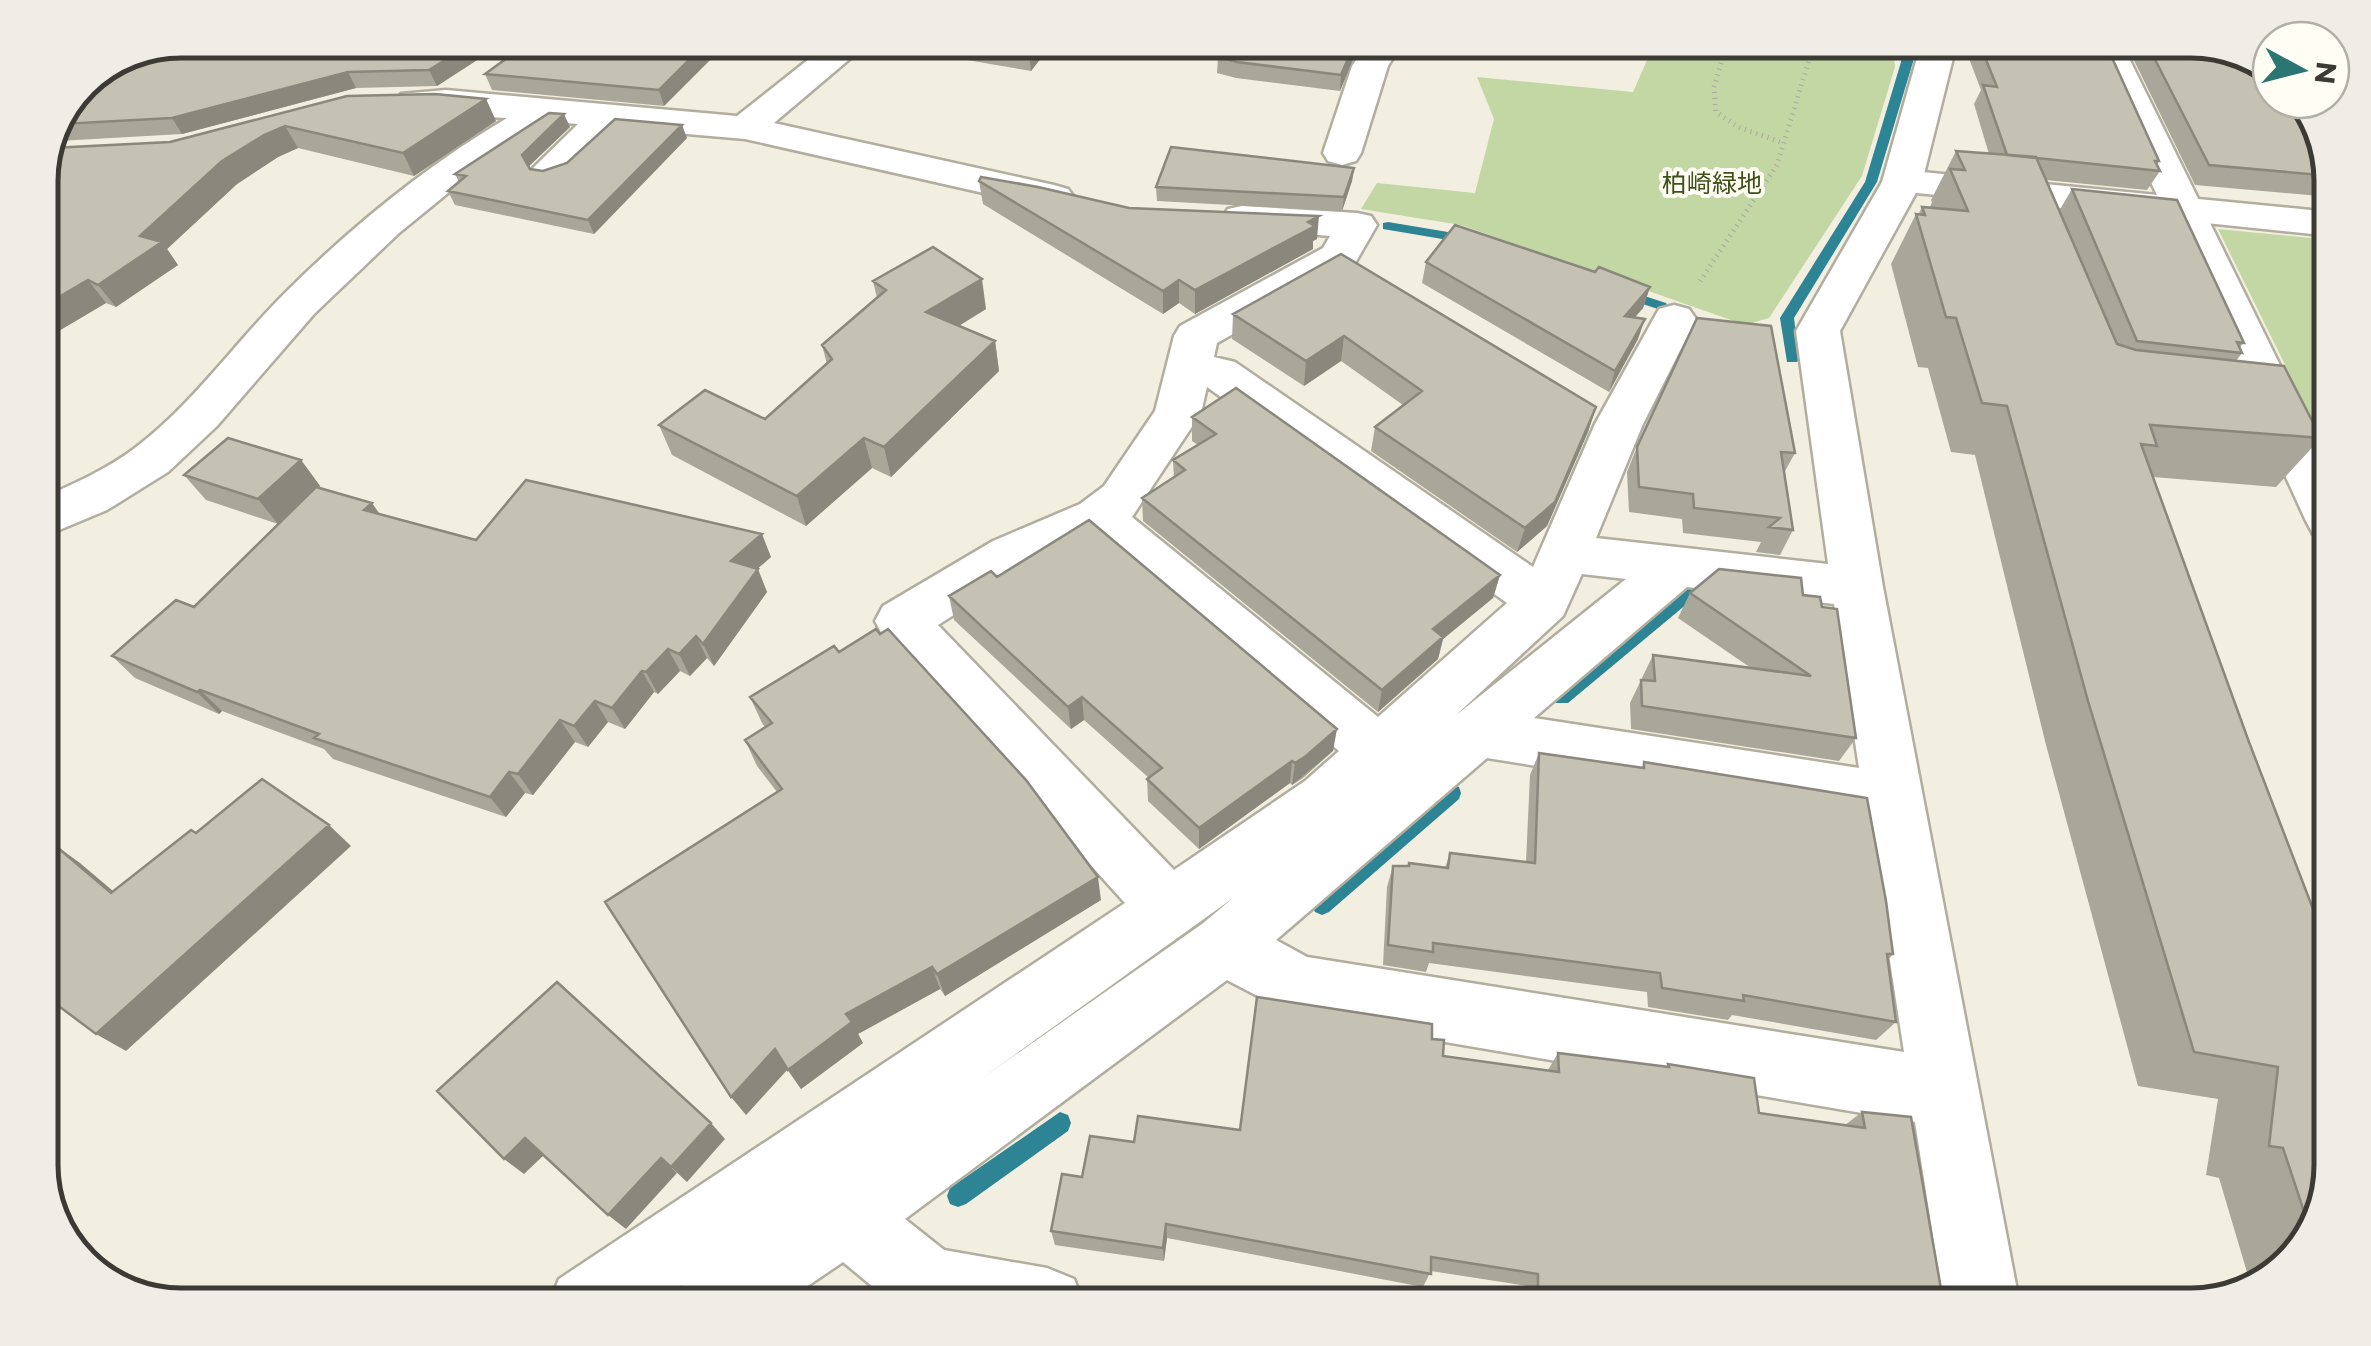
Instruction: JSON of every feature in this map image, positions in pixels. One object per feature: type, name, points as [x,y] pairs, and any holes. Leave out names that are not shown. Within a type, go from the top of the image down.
[{"type":"street","points":[[745,128],[832,58]]},
{"type":"street","points":[[1342,153],[1375,58]]},
{"type":"street","points":[[1935,58],[1902,182],[1818,331],[1857,586],[1979,1288]]},
{"type":"street","points":[[2112,58],[2313,482]]},
{"type":"street","points":[[446,102],[489,73]]},
{"type":"street","points":[[375,103],[446,102],[745,128],[1094,207]]},
{"type":"street","points":[[58,512],[110,488],[165,450],[301,302],[395,213],[476,150],[543,112]]},
{"type":"street","points":[[550,172],[608,117]]},
{"type":"street","points":[[1902,182],[2036,213],[2184,210],[2313,222]]},
{"type":"street","points":[[1168,907],[902,620],[1011,554],[1098,518],[1122,499],[1178,413],[1196,336],[1356,267],[1358,225],[1201,216]]},
{"type":"street","points":[[613,1288],[900,1096],[1326,800],[1544,602],[1564,552],[1598,412],[1674,319]]},
{"type":"street","points":[[1190,366],[1219,373],[1544,602]]},
{"type":"street","points":[[2217,393],[2275,400]]},
{"type":"street","points":[[1098,518],[1378,750]]},
{"type":"street","points":[[1564,552],[1857,586]]},
{"type":"street","points":[[739,1288],[846,1218],[1224,944],[1677,566]]},
{"type":"street","points":[[1475,733],[1894,798]]},
{"type":"street","points":[[1224,944],[1298,986],[1946,1093]]},
{"type":"street","points":[[846,1218],[928,1284],[950,1288]]},
{"type":"path","points":[[1722,58],[1711,88],[1712,110],[1718,120],[1783,144]]},
{"type":"path","points":[[1674,319],[1777,164],[1810,58]]},
{"type":"green space","name":"柏崎緑地","points":[[1648,58],[1894,58],[1895,67],[1862,176],[1769,318],[1745,325],[1461,225],[1361,209],[1377,183],[1475,193],[1494,119],[1477,77],[1633,92]]},
{"type":"green space","points":[[2218,229],[2313,238],[2313,422]]},
{"type":"building","points":[[448,58],[429,70],[348,72],[172,118],[72,123],[78,112],[112,78],[157,60]]},
{"type":"building","points":[[507,58],[691,58],[659,90],[485,74]]},
{"type":"building","points":[[1222,58],[1348,58],[1341,75]]},
{"type":"building","points":[[1985,58],[2112,58],[2160,171],[2007,155],[1983,85],[1997,87]]},
{"type":"building","points":[[2154,58],[2206,59],[2251,74],[2251,120],[2298,120],[2307,141],[2313,174],[2209,165]]},
{"type":"building","points":[[435,94],[486,99],[403,153],[285,126],[264,135],[222,161],[140,236],[162,242],[98,285],[88,280],[58,298],[58,173],[62,147],[170,142],[347,96]]},
{"type":"building","points":[[549,113],[564,114],[522,155],[530,169],[543,171],[567,163],[615,119],[682,125],[588,220],[448,191],[466,176],[455,174]]},
{"type":"building","points":[[1171,147],[1354,168],[1344,197],[1156,187]]},
{"type":"building","points":[[1956,151],[2036,157],[2117,344],[2136,350],[2284,366],[2313,423],[2313,437],[2150,425],[2157,446],[2141,444],[2314,911],[2314,1165],[2304,1212],[2283,1148],[2269,1146],[2278,1067],[2194,1052],[2088,701],[2007,406],[1982,403],[1956,318],[1946,317],[1916,214],[1925,215],[1922,207],[1968,211],[1950,169],[1965,170]]},
{"type":"building","points":[[981,177],[1129,208],[1319,216],[1308,222],[1315,226],[1195,290],[1179,280],[1163,291],[979,181]]},
{"type":"building","points":[[2072,189],[2177,200],[2244,343],[2237,342],[2242,353],[2137,341]]},
{"type":"building","points":[[1455,225],[1595,272],[1599,267],[1650,287],[1625,316],[1645,319],[1615,371],[1426,262]]},
{"type":"building","points":[[933,247],[982,279],[926,312],[995,341],[884,447],[864,438],[797,496],[659,425],[705,390],[765,419],[832,359],[822,345],[886,290],[873,281]]},
{"type":"building","points":[[1341,254],[1596,407],[1555,502],[1525,528],[1375,427],[1422,391],[1344,336],[1306,361],[1233,314]]},
{"type":"building","points":[[1697,318],[1771,326],[1795,453],[1781,452],[1793,530],[1769,527],[1780,518],[1694,508],[1693,494],[1639,487],[1637,447]]},
{"type":"building","points":[[1236,388],[1500,575],[1433,629],[1443,637],[1382,690],[1142,498],[1185,470],[1173,460],[1216,434],[1192,417]]},
{"type":"building","points":[[228,438],[301,460],[258,499],[184,475]]},
{"type":"building","points":[[526,480],[762,534],[731,561],[758,569],[703,644],[696,636],[679,654],[668,649],[646,672],[642,671],[612,708],[595,701],[574,726],[560,720],[518,774],[509,772],[490,797],[314,738],[319,734],[197,692],[112,656],[176,600],[194,607],[316,487],[372,503],[364,510],[476,540]]},
{"type":"building","points":[[1089,520],[1337,729],[1306,756],[1292,761],[1199,828],[1147,779],[1162,768],[1082,697],[1068,707],[949,596],[991,571],[997,577]]},
{"type":"building","points":[[1719,569],[1801,578],[1803,595],[1820,597],[1822,607],[1837,609],[1856,738],[1642,706],[1641,680],[1655,681],[1653,655],[1811,676],[1690,593]]},
{"type":"building","points":[[876,629],[880,634],[888,629],[1026,780],[1098,877],[937,974],[932,967],[846,1014],[852,1022],[788,1070],[775,1049],[731,1097],[605,902],[782,789],[745,740],[772,723],[750,697],[834,646],[839,652]]},
{"type":"building","points":[[1539,753],[1644,768],[1644,762],[1867,798],[1893,954],[1887,954],[1896,1022],[1743,995],[1744,1001],[1662,988],[1660,973],[1433,943],[1433,952],[1388,945],[1393,866],[1409,863],[1448,868],[1450,853],[1535,863]]},
{"type":"building","points":[[262,779],[329,825],[96,1034],[58,1006],[58,848],[111,893],[191,830],[196,833]]},
{"type":"building","points":[[557,982],[711,1123],[671,1167],[661,1158],[608,1215],[525,1138],[504,1159],[437,1091]]},
{"type":"building","points":[[1257,997],[1432,1024],[1432,1039],[1444,1040],[1443,1056],[1559,1072],[1558,1053],[1669,1067],[1668,1064],[1754,1078],[1759,1113],[1865,1128],[1862,1112],[1911,1117],[1941,1288],[1538,1288],[1538,1274],[1431,1257],[1431,1274],[1166,1224],[1163,1248],[1051,1231],[1062,1174],[1082,1177],[1090,1136],[1134,1142],[1138,1116],[1240,1130]]},
{"type":"waterway","points":[[1792,359],[1787,318],[1871,182],[1907,58]]},
{"type":"waterway","points":[[1388,226],[1466,239]]},
{"type":"waterway","points":[[1623,293],[1661,306]]},
{"type":"waterway","points":[[1562,698],[1691,591],[1713,595]]},
{"type":"waterway","points":[[1322,906],[1452,793]]},
{"type":"waterway","points":[[958,1196],[1060,1123]]}]
